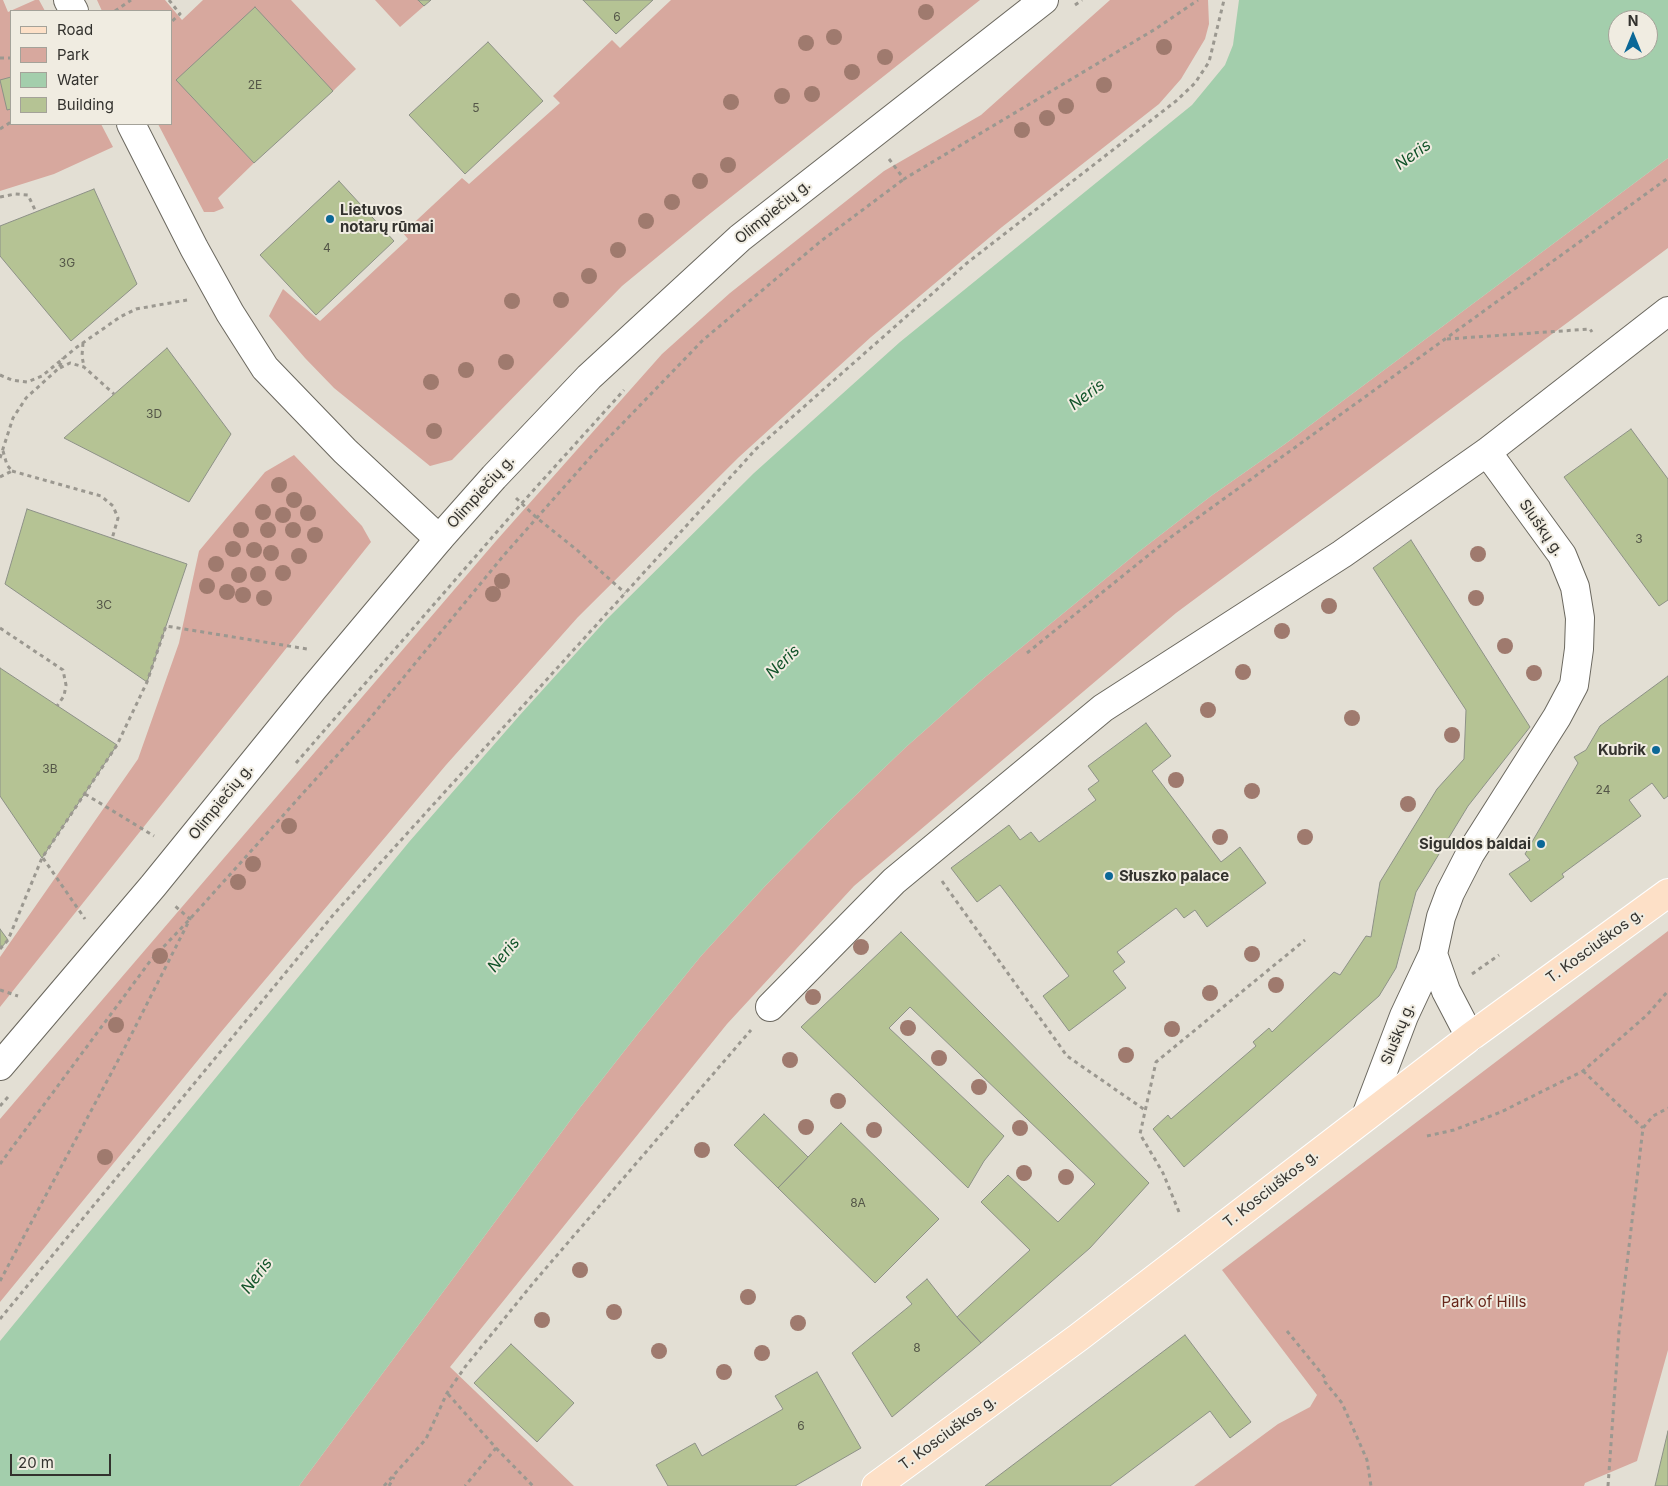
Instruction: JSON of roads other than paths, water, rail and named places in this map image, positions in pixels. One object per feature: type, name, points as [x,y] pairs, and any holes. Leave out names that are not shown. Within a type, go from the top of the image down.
[{"type":"main road","name":"T. Kosciuškos g.","points":[[876,1486],[1079,1336],[1470,1037],[1668,893]]},
{"type":"street","name":"Olimpiečių g.","points":[[0,1066],[153,886],[439,539],[494,477],[589,377],[740,238],[1044,0]]},
{"type":"street","points":[[132,125],[194,248],[230,313],[265,368],[345,451],[439,539]]},
{"type":"street","points":[[770,1008],[894,881],[1103,708],[1342,554],[1487,452],[1668,311]]},
{"type":"street","name":"Sluškų g.","points":[[1366,1116],[1404,1016],[1433,954],[1442,916],[1450,893],[1470,854],[1557,717],[1574,685],[1579,649],[1580,618],[1574,588],[1562,556],[1487,452]]},
{"type":"street","points":[[1433,954],[1446,991],[1470,1037]]},
{"type":"water","name":"Neris","points":[[1239,0],[1668,0],[1668,158],[1285,444],[1211,496],[1137,553],[984,678],[906,747],[835,815],[766,885],[701,956],[640,1031],[578,1110],[299,1486],[0,1486],[0,1341],[409,842],[606,620],[754,473],[900,342],[1192,105],[1225,65],[1233,45]]},
{"type":"place","name":"Lietuvos notarų rūmai","points":[[330,219]]},
{"type":"place","name":"Kubrik","points":[[1656,750]]},
{"type":"place","name":"Siguldos baldai","points":[[1541,844]]},
{"type":"place","name":"Słuszko palace","points":[[1109,876]]},
{"type":"park label","name":"Park of Hills","points":[[1484,1302]]}]
